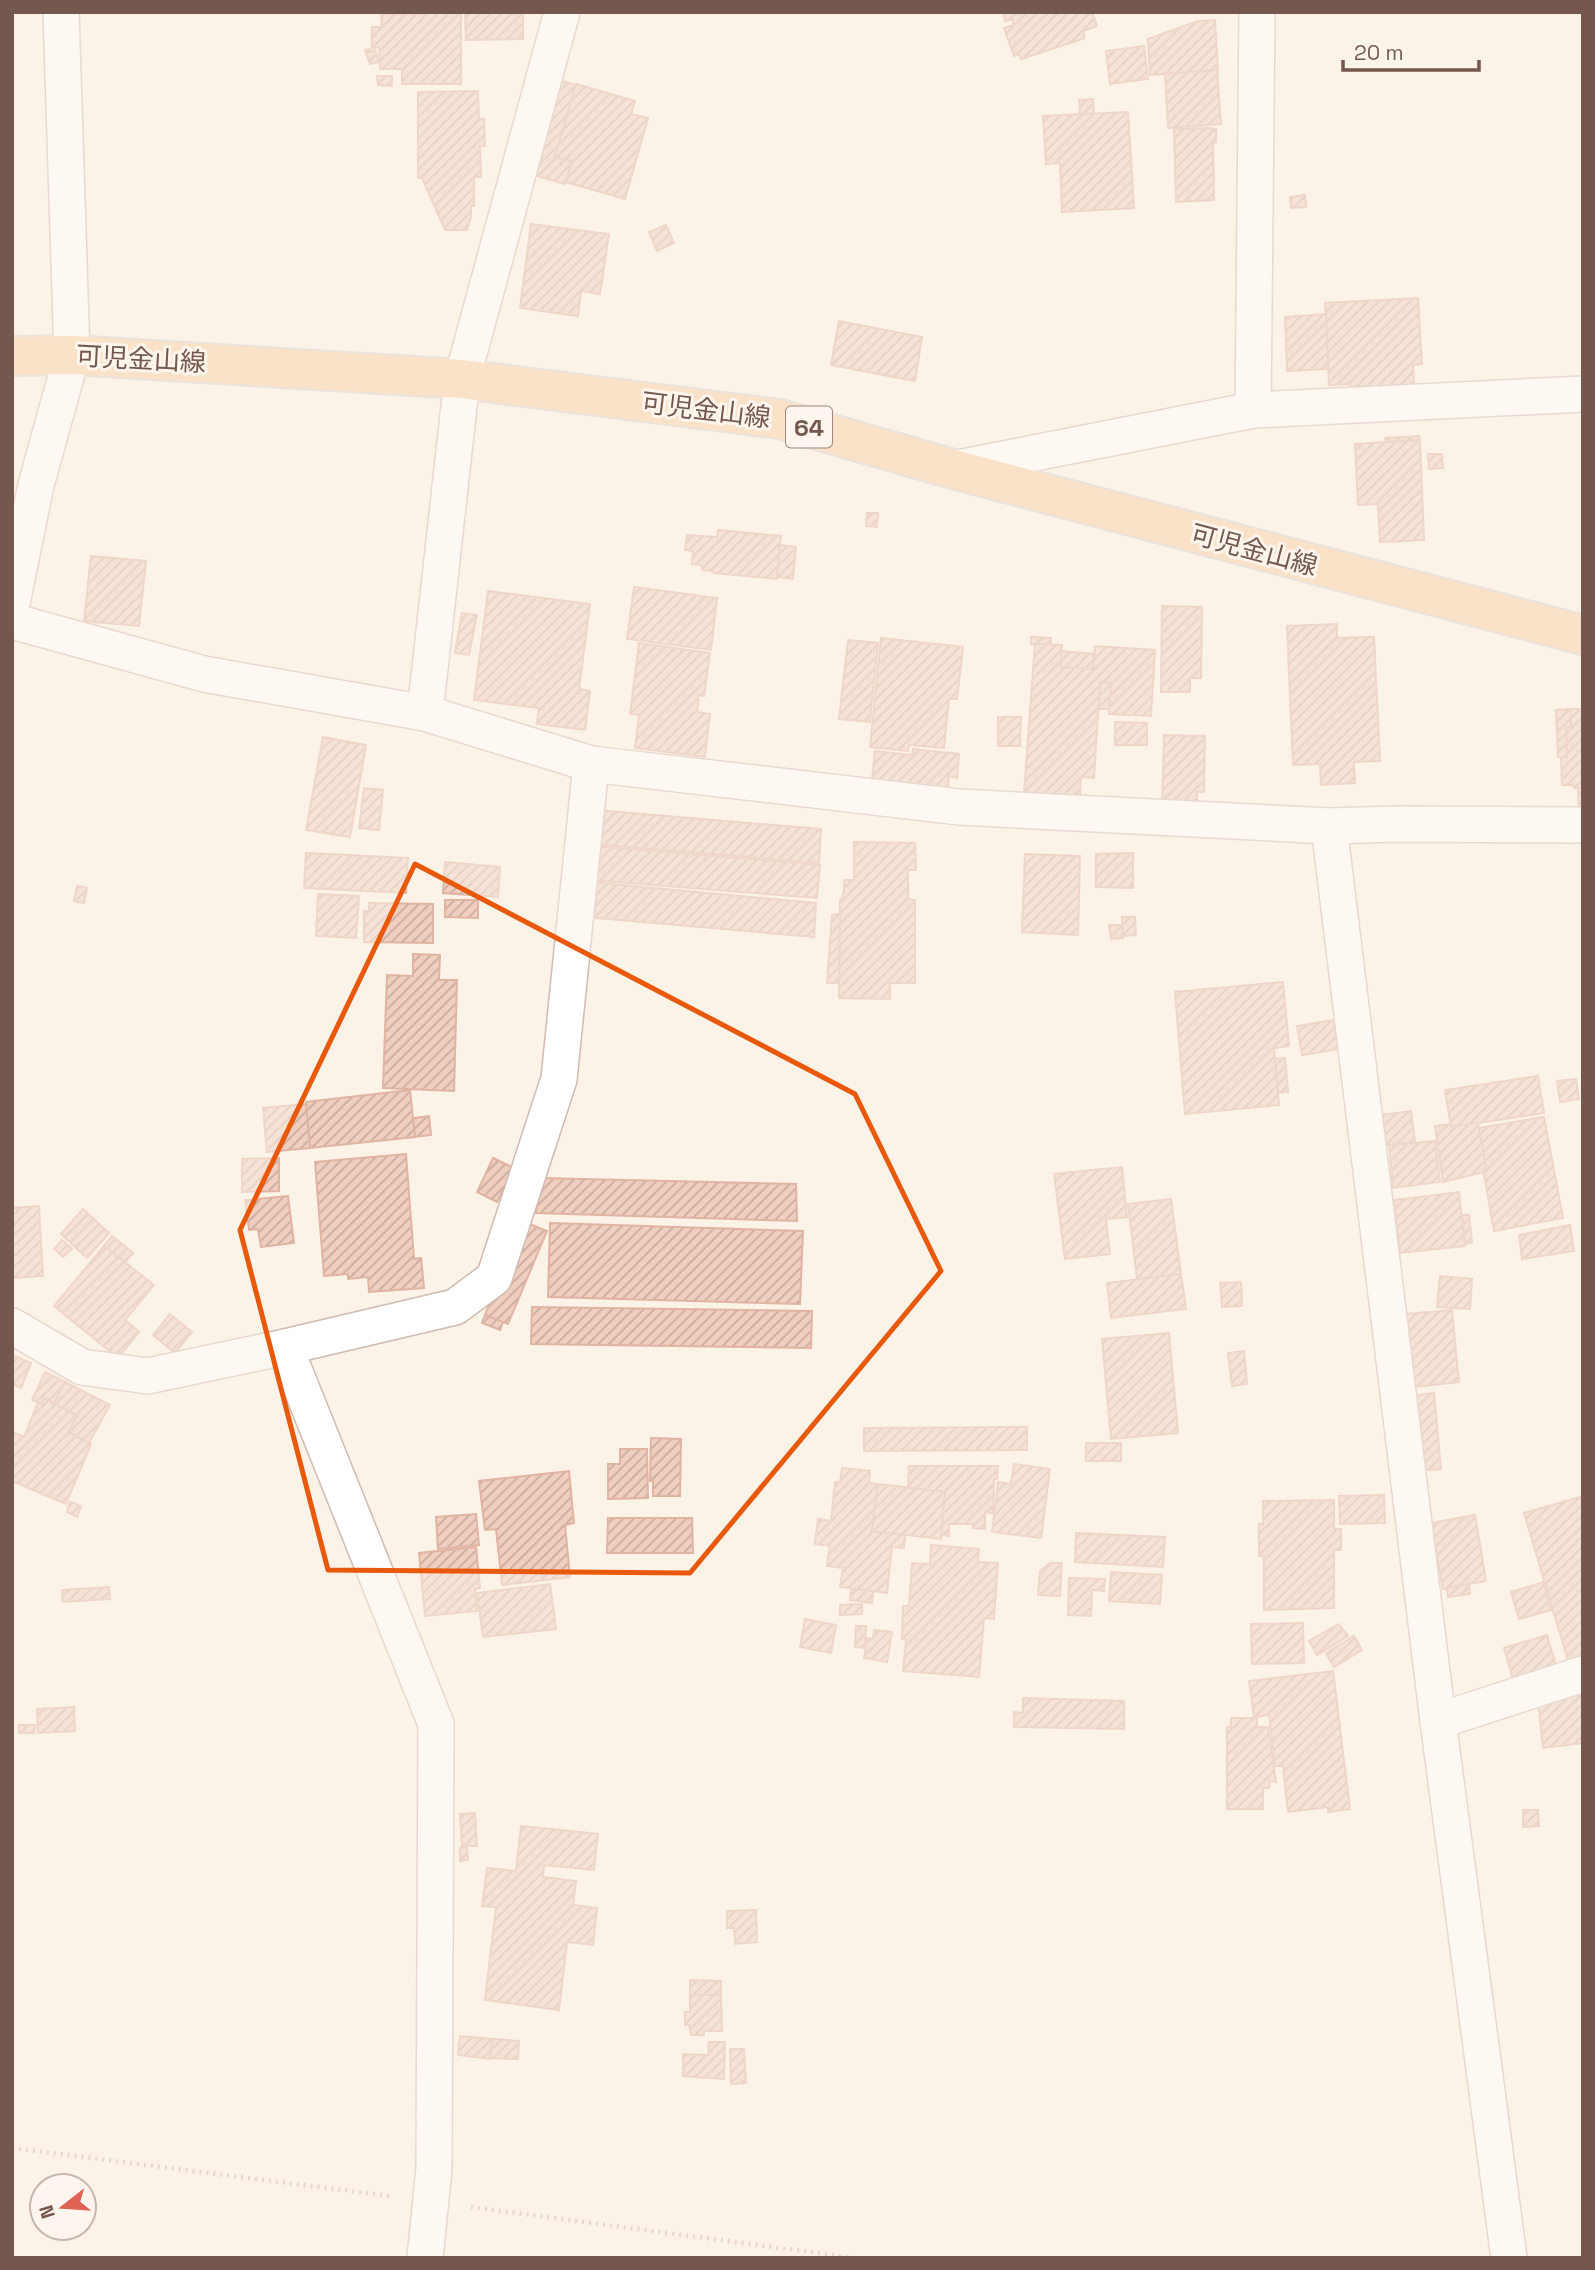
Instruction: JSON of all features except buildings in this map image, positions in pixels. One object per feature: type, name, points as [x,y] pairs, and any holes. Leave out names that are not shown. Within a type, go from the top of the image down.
[{"type":"main road","name":"可児金山線","points":[[12,356],[72,355],[462,379],[779,419],[953,469],[1583,635]]},
{"type":"street","points":[[12,603],[36,485],[72,355],[61,12]]},
{"type":"street","points":[[425,713],[462,379],[562,12]]},
{"type":"street","points":[[1253,410],[1257,12]]},
{"type":"street","points":[[953,469],[1253,410],[1583,394]]},
{"type":"street","points":[[12,621],[204,674],[425,713],[591,764],[959,807],[1329,826],[1583,825]]},
{"type":"street","points":[[12,1326],[82,1367],[148,1376],[455,1307],[494,1278],[559,1079],[591,764]]},
{"type":"street","points":[[1329,826],[1438,1721],[1509,2258]]},
{"type":"street","points":[[285,1347],[436,1724],[434,2169],[425,2258]]},
{"type":"street","points":[[1438,1721],[1583,1674]]},
{"type":"path","points":[[12,2148],[856,2258]]},
{"type":"highlighted area","points":[[415,864],[855,1094],[941,1271],[690,1573],[328,1570],[240,1230]]}]
